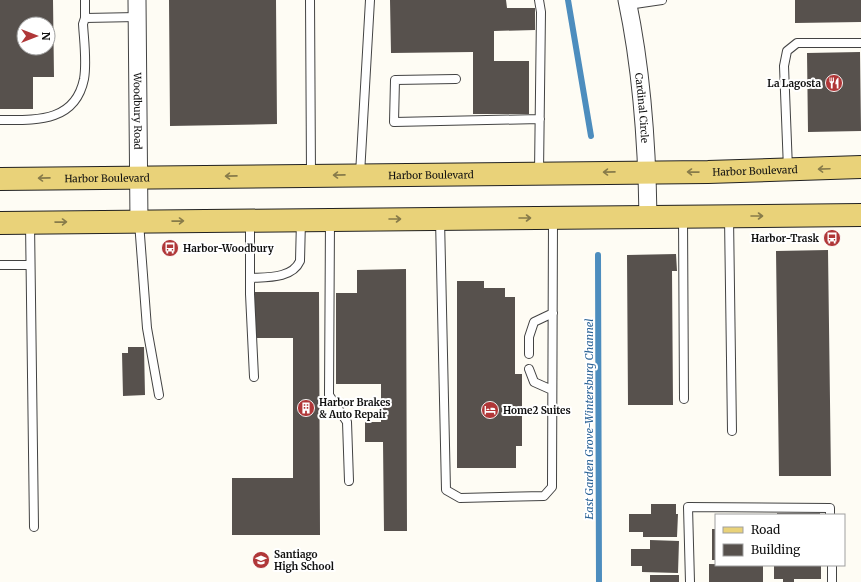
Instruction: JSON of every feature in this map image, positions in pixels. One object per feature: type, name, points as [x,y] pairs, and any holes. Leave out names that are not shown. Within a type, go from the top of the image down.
[{"type":"main road","name":"Harbor Boulevard","points":[[0,179],[539,172],[788,171],[861,168]]},
{"type":"main road","points":[[0,223],[861,215]]},
{"type":"street","name":"Cardinal Circle","points":[[628,2],[634,29],[648,171],[648,217]]},
{"type":"street","name":"Woodbury Road","points":[[137,8],[139,222]]},
{"type":"lane","points":[[0,120],[36,120],[52,116],[72,105],[84,78],[83,24],[85,18],[85,0]]},
{"type":"lane","points":[[310,0],[311,175]]},
{"type":"lane","points":[[360,175],[370,0]]},
{"type":"lane","points":[[539,0],[541,12],[539,172]]},
{"type":"lane","points":[[628,2],[662,0]]},
{"type":"lane","points":[[85,18],[137,8]]},
{"type":"lane","points":[[788,171],[784,66],[787,51],[797,43],[861,43]]},
{"type":"lane","points":[[456,79],[395,80],[394,122],[540,119]]},
{"type":"lane","points":[[729,216],[732,431]]},
{"type":"lane","points":[[683,217],[684,399]]},
{"type":"lane","points":[[440,219],[446,490],[460,498],[544,496],[552,487],[553,218]]},
{"type":"lane","points":[[330,219],[329,395],[347,422],[349,480]]},
{"type":"lane","points":[[250,220],[250,278],[254,377]]},
{"type":"lane","points":[[250,278],[286,274],[299,264],[301,220]]},
{"type":"lane","points":[[139,222],[147,328],[159,395]]},
{"type":"lane","points":[[30,223],[34,527]]},
{"type":"lane","points":[[0,265],[30,265]]},
{"type":"lane","points":[[529,354],[529,337],[534,322],[553,313]]},
{"type":"lane","points":[[529,369],[534,382],[552,390]]},
{"type":"lane","points":[[690,582],[688,507],[830,508],[830,514]]},
{"type":"lane","points":[[832,566],[832,582]]},
{"type":"building","points":[[0,0],[53,0],[53,16],[16,16],[16,56],[54,56],[54,77],[33,77],[33,109],[0,109]]},
{"type":"building","points":[[169,0],[276,0],[277,124],[170,126]]},
{"type":"building","points":[[390,0],[506,0],[507,8],[535,8],[535,30],[494,31],[494,61],[529,61],[529,114],[473,114],[473,52],[391,53]]},
{"type":"building","points":[[795,0],[861,0],[861,22],[795,23]]},
{"type":"building","name":"La Lagosta","points":[[860,52],[861,131],[808,132],[807,53]]},
{"type":"building","points":[[828,250],[831,476],[779,476],[776,251]]},
{"type":"building","points":[[676,254],[677,271],[672,271],[673,405],[628,405],[627,255]]},
{"type":"building","points":[[406,269],[407,531],[384,531],[383,442],[365,442],[365,422],[381,422],[381,384],[336,384],[336,293],[357,293],[357,270]]},
{"type":"building","name":"Home2 Suites","points":[[457,281],[484,281],[484,288],[505,288],[505,297],[515,297],[515,374],[522,374],[522,446],[516,446],[516,468],[457,468]]},
{"type":"building","name":"Harbor Brakes & Auto Repair","points":[[255,292],[319,292],[320,535],[232,535],[232,478],[293,478],[293,338],[255,338]]},
{"type":"building","points":[[128,347],[144,347],[145,395],[123,396],[122,353],[128,353]]},
{"type":"building","points":[[651,504],[676,504],[676,514],[678,514],[677,537],[643,537],[643,532],[629,532],[629,514],[651,514]]},
{"type":"building","points":[[777,513],[820,513],[820,514]]},
{"type":"building","points":[[712,529],[715,529],[715,560],[712,560]]},
{"type":"building","points":[[650,540],[679,541],[678,573],[642,572],[642,566],[631,566],[631,549],[650,549]]},
{"type":"building","points":[[709,564],[715,564],[715,566],[763,566],[763,582],[709,582]]},
{"type":"building","points":[[774,566],[821,566],[821,579],[794,579],[794,582],[783,582],[783,579],[774,579]]},
{"type":"building","points":[[650,575],[679,575],[679,582],[650,582]]},
{"type":"waterway","name":"East Garden Grove-Wintersburg Channel","points":[[568,0],[591,136]]},
{"type":"waterway","name":"East Garden Grove-Wintersburg Channel","points":[[598,255],[599,582]]},
{"type":"place","name":"La Lagosta","points":[[834,83]]},
{"type":"place","name":"Harbor-Trask","points":[[832,238]]},
{"type":"place","name":"Harbor-Woodbury","points":[[170,248]]},
{"type":"place","name":"Harbor Brakes & Auto Repair","points":[[306,408]]},
{"type":"place","name":"Home2 Suites","points":[[490,410]]},
{"type":"place","name":"Santiago High School","points":[[261,560]]}]
